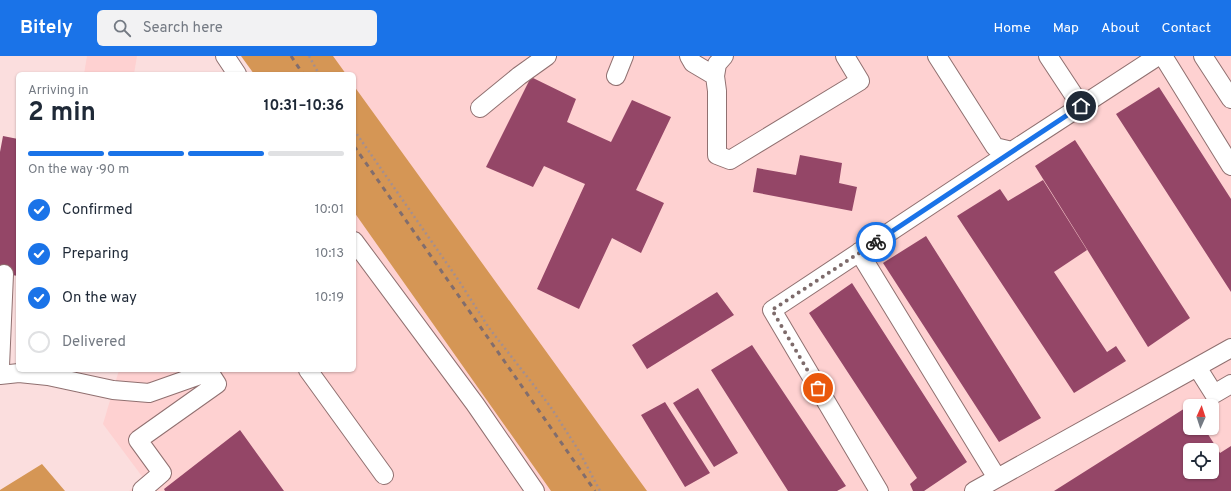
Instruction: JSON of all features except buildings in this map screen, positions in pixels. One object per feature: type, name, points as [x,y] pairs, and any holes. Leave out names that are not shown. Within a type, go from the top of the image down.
[{"type":"lane","points":[[225,56],[237,72]]},
{"type":"lane","points":[[480,108],[519,76],[547,56]]},
{"type":"lane","points":[[616,76],[624,56]]},
{"type":"lane","points":[[689,56],[693,63],[715,76]]},
{"type":"lane","points":[[724,56],[717,64],[715,76],[717,90],[717,155],[730,160],[860,81],[845,56]]},
{"type":"lane","points":[[937,56],[995,147],[1012,151]]},
{"type":"lane","points":[[1048,56],[1081,106]]},
{"type":"lane","points":[[879,491],[772,310],[1158,56]]},
{"type":"lane","points":[[1163,56],[1231,166]]},
{"type":"lane","points":[[1203,56],[1231,99]]},
{"type":"lane","points":[[356,244],[475,404],[534,491]]},
{"type":"lane","points":[[859,252],[997,478]]},
{"type":"lane","points":[[0,366],[4,274]]},
{"type":"lane","points":[[974,491],[1231,348]]},
{"type":"lane","points":[[1197,367],[1214,394],[1231,384]]},
{"type":"lane","points":[[0,375],[19,373],[48,376],[114,390],[149,394],[200,375],[204,372]]},
{"type":"lane","points":[[143,491],[142,490],[162,473],[138,440],[217,384],[208,372]]},
{"type":"lane","points":[[309,372],[384,475]]},
{"type":"path","points":[[309,56],[318,72]]},
{"type":"path","points":[[356,133],[459,281],[489,328],[550,406],[578,451],[600,491]]},
{"type":"shaded area","points":[[87,56],[137,56],[134,72],[84,72]]},
{"type":"shaded area","points":[[241,56],[333,56],[345,72],[253,72]]},
{"type":"shaded area","points":[[311,56],[1231,56],[1231,491],[619,491],[356,120],[356,72],[322,72]]},
{"type":"shaded area","points":[[356,89],[647,491],[551,491],[356,215]]},
{"type":"shaded area","points":[[356,215],[551,491],[129,491],[144,479],[103,424],[118,372],[356,372]]},
{"type":"shaded area","points":[[42,464],[65,491],[0,491],[0,490]]},
{"type":"railway","points":[[291,56],[302,72]]},
{"type":"railway","points":[[356,149],[595,491]]},
{"type":"way so far","points":[[818,388],[772,310],[876,242]]},
{"type":"route","points":[[876,242],[1081,106]]}]
